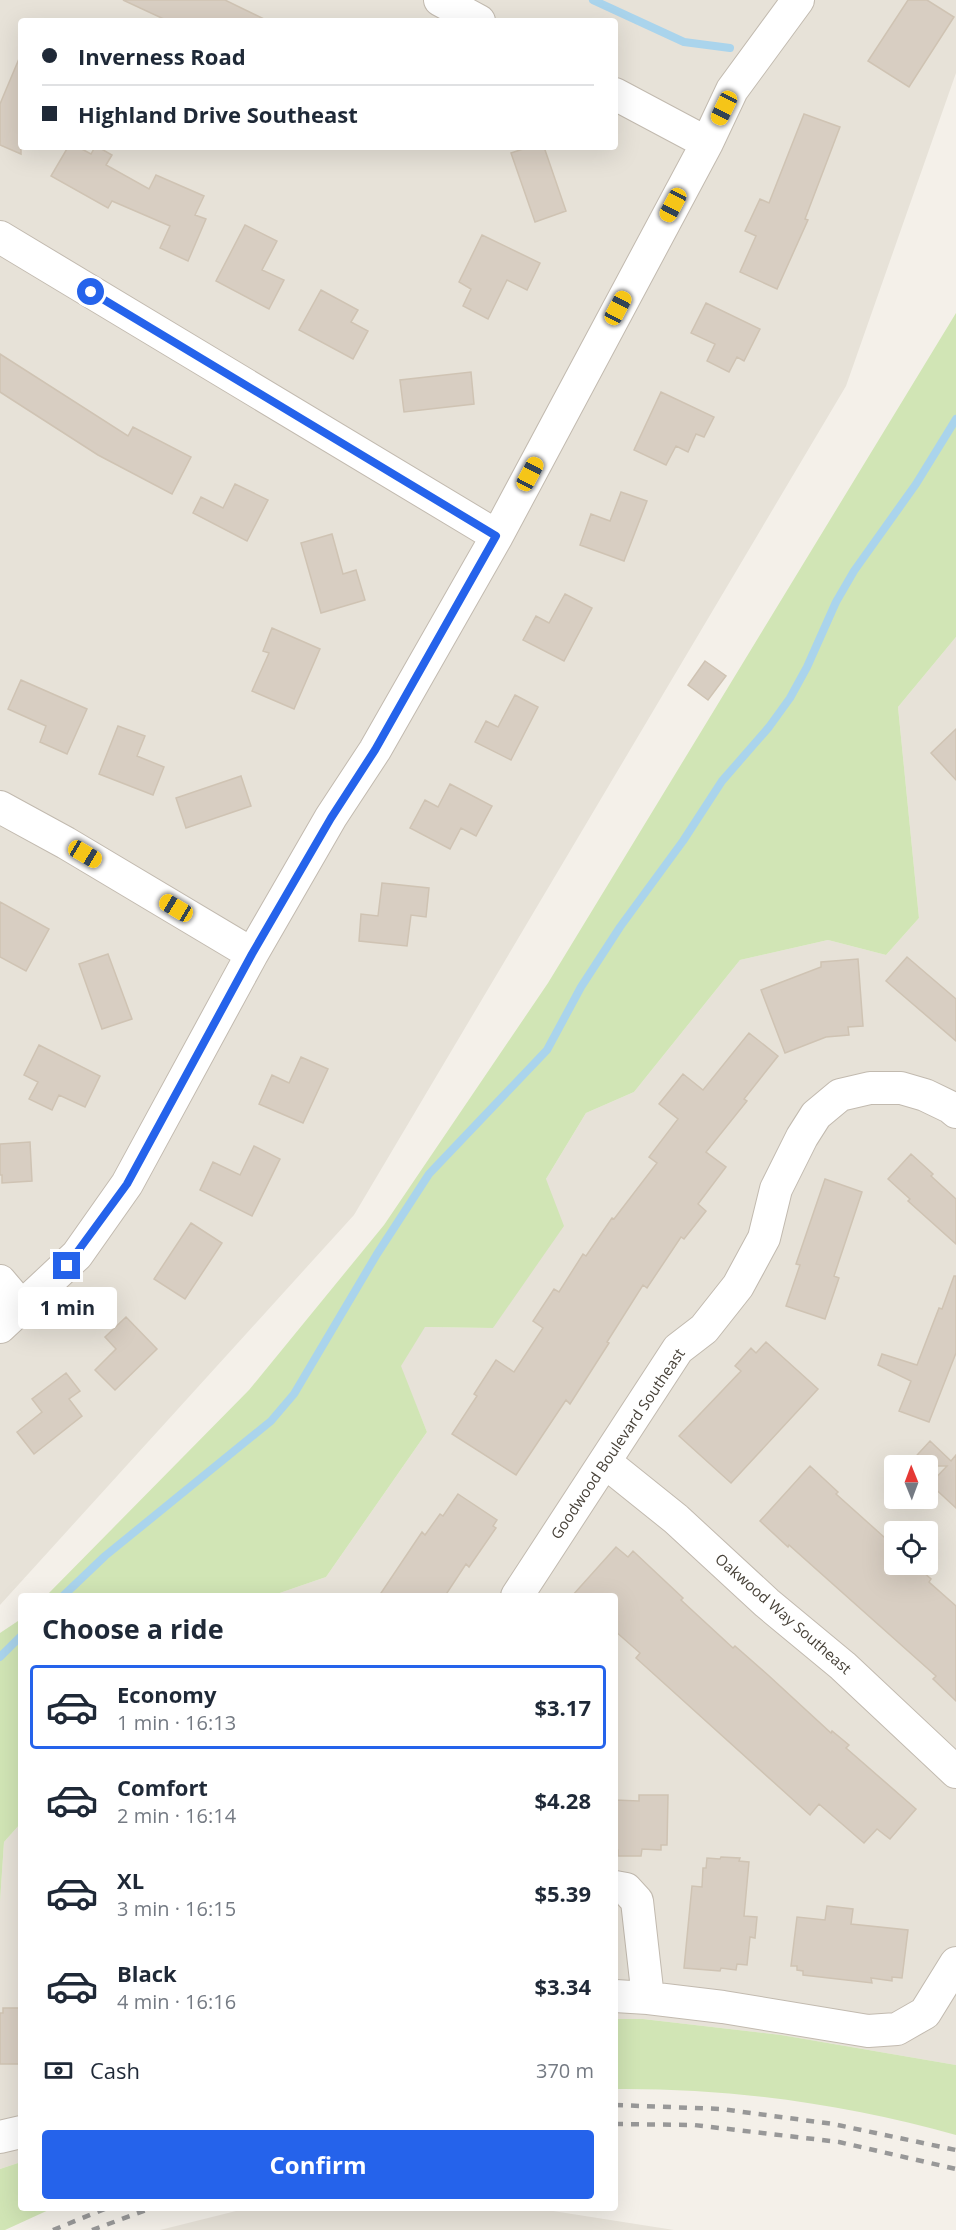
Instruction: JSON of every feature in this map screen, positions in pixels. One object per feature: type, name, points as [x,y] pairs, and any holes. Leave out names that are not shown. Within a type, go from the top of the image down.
[{"type":"street","points":[[440,0],[473,18]]},
{"type":"street","points":[[0,1281],[11,1317],[77,1255],[121,1194],[252,954],[331,818],[375,750],[496,536],[707,143],[732,90],[798,0]]},
{"type":"street","points":[[618,96],[707,143]]},
{"type":"street","points":[[0,237],[496,536]]},
{"type":"street","points":[[0,807],[66,843],[252,954]]},
{"type":"street","name":"Goodwood Boulevard Southeast","points":[[520,1593],[679,1347],[704,1329],[738,1286],[764,1238],[776,1189],[802,1137],[816,1115],[840,1095],[870,1088],[901,1088],[925,1095],[956,1112]]},
{"type":"street","name":"Oakwood Way Southeast","points":[[605,1462],[676,1519],[767,1603],[843,1666],[956,1772]]},
{"type":"street","points":[[618,1888],[626,1890],[637,1901],[648,1998]]},
{"type":"street","points":[[618,1996],[723,2007],[868,2031],[897,2029],[926,2013],[956,1963]]},
{"type":"street","points":[[0,2138],[18,2133]]},
{"type":"shaded area","points":[[0,0],[956,0],[956,73],[846,386],[354,1215],[0,1605]]},
{"type":"shaded area","points":[[956,637],[956,2065],[781,2035],[643,2019],[618,2019],[618,1593],[280,1593],[326,1577],[427,1432],[400,1366],[424,1327],[493,1328],[546,1179],[586,1113],[634,1092],[740,960],[828,940],[886,955],[919,918],[898,707]]},
{"type":"shaded area","points":[[18,1826],[18,2163],[0,2169],[0,1902],[4,1842]]},
{"type":"shaded area","points":[[236,2211],[553,2211],[674,2230],[160,2230]]},
{"type":"green space","points":[[956,313],[956,637],[898,707],[919,918],[886,955],[828,940],[740,960],[634,1092],[586,1113],[546,1179],[564,1226],[493,1328],[425,1327],[401,1366],[427,1432],[326,1577],[280,1593],[49,1593],[249,1390],[384,1225],[548,983]]},
{"type":"green space","points":[[18,1621],[18,1826],[4,1842],[0,1902],[0,1633]]},
{"type":"green space","points":[[618,2019],[643,2019],[781,2035],[956,2065],[956,2135],[872,2115],[787,2100],[658,2089],[618,2089]]},
{"type":"green space","points":[[18,2163],[18,2211],[46,2211],[5,2230],[0,2230],[0,2169]]},
{"type":"building","points":[[123,0],[225,0],[262,18],[162,18]]},
{"type":"building","points":[[908,0],[927,0],[954,17],[909,87],[868,61]]},
{"type":"building","points":[[18,61],[18,150],[21,150],[21,154],[0,145],[0,104]]},
{"type":"building","points":[[804,114],[840,127],[805,219],[808,220],[777,289],[740,272],[756,236],[745,231],[760,199],[769,203]]},
{"type":"building","points":[[66,150],[84,150],[91,154],[93,150],[103,150],[112,155],[106,165],[149,189],[156,175],[204,196],[195,215],[206,219],[188,261],[160,248],[170,226],[112,201],[108,208],[51,176]]},
{"type":"building","points":[[520,150],[545,150],[566,211],[535,222],[511,153]]},
{"type":"building","points":[[245,225],[277,241],[262,270],[284,280],[269,309],[216,281]]},
{"type":"building","points":[[482,235],[540,263],[527,290],[507,280],[488,319],[463,306],[471,289],[459,282]]},
{"type":"building","points":[[321,290],[358,310],[351,322],[368,331],[353,359],[299,330]]},
{"type":"building","points":[[706,303],[760,329],[744,361],[737,357],[729,372],[707,361],[715,344],[691,333]]},
{"type":"building","points":[[0,354],[128,436],[133,427],[191,457],[172,494],[98,455],[0,392]]},
{"type":"building","points":[[471,372],[474,404],[404,412],[400,380]]},
{"type":"building","points":[[661,392],[714,417],[704,437],[696,434],[688,452],[676,446],[666,465],[634,450]]},
{"type":"building","points":[[235,484],[268,500],[247,541],[193,513],[201,497],[223,508]]},
{"type":"building","points":[[621,492],[647,501],[624,561],[580,545],[591,514],[610,521]]},
{"type":"building","points":[[332,534],[343,574],[356,570],[365,600],[321,613],[301,543]]},
{"type":"building","points":[[565,594],[592,608],[564,661],[523,640],[536,616],[549,623]]},
{"type":"building","points":[[272,628],[320,649],[294,709],[252,691],[269,653],[263,651]]},
{"type":"building","points":[[705,661],[726,676],[708,700],[688,685]]},
{"type":"building","points":[[21,680],[87,709],[67,754],[40,742],[46,726],[8,709]]},
{"type":"building","points":[[515,695],[538,707],[511,760],[475,742],[486,721],[498,727]]},
{"type":"building","points":[[118,726],[145,736],[137,756],[164,767],[153,795],[99,774]]},
{"type":"building","points":[[956,729],[956,780],[931,753]]},
{"type":"building","points":[[241,776],[251,806],[186,828],[176,798]]},
{"type":"building","points":[[450,784],[492,806],[476,836],[461,828],[450,849],[410,828],[425,800],[438,807]]},
{"type":"building","points":[[382,883],[429,888],[426,917],[411,915],[407,946],[359,941],[361,914],[378,916]]},
{"type":"building","points":[[0,902],[49,929],[26,971],[0,957]]},
{"type":"building","points":[[108,954],[132,1019],[102,1029],[79,964]]},
{"type":"building","points":[[907,957],[956,999],[956,1041],[886,981]]},
{"type":"building","points":[[858,959],[863,1026],[848,1027],[849,1035],[826,1037],[785,1053],[761,990],[821,967],[821,962]]},
{"type":"building","points":[[749,1033],[778,1056],[744,1099],[747,1101],[706,1152],[726,1167],[698,1204],[706,1211],[684,1239],[681,1237],[647,1288],[643,1285],[570,1404],[566,1400],[516,1475],[452,1434],[477,1396],[474,1394],[496,1360],[514,1372],[543,1328],[533,1321],[554,1289],[559,1292],[583,1254],[586,1256],[612,1218],[614,1219],[657,1163],[649,1157],[678,1119],[659,1104],[683,1074],[703,1090]]},
{"type":"building","points":[[39,1045],[100,1076],[85,1107],[59,1095],[52,1110],[29,1099],[38,1082],[24,1075]]},
{"type":"building","points":[[301,1057],[328,1069],[303,1123],[259,1104],[272,1075],[289,1083]]},
{"type":"building","points":[[30,1142],[32,1181],[2,1183],[0,1144]]},
{"type":"building","points":[[254,1146],[280,1159],[252,1216],[200,1190],[213,1162],[240,1175]]},
{"type":"building","points":[[911,1154],[956,1199],[956,1244],[908,1201],[910,1199],[888,1179]]},
{"type":"building","points":[[825,1179],[862,1192],[834,1276],[839,1278],[825,1319],[786,1306],[800,1265],[796,1264]]},
{"type":"building","points":[[191,1223],[222,1243],[185,1299],[154,1279]]},
{"type":"building","points":[[954,1276],[956,1276],[956,1353],[929,1422],[899,1411],[911,1381],[878,1365],[882,1354],[917,1365]]},
{"type":"building","points":[[126,1317],[157,1349],[115,1390],[95,1370],[116,1349],[105,1337]]},
{"type":"building","points":[[766,1342],[818,1389],[731,1483],[679,1436],[741,1371],[735,1366],[751,1348],[756,1353]]},
{"type":"building","points":[[66,1373],[80,1391],[69,1399],[82,1416],[34,1454],[17,1432],[42,1412],[32,1399]]},
{"type":"building","points":[[930,1441],[951,1461],[956,1455],[956,1508],[938,1491],[938,1476],[947,1466],[938,1466],[938,1455],[917,1455]]},
{"type":"building","points":[[810,1466],[838,1492],[836,1494],[884,1537],[884,1575],[926,1575],[931,1579],[929,1582],[956,1606],[956,1701],[933,1679],[936,1676],[760,1521]]},
{"type":"building","points":[[458,1494],[497,1520],[493,1526],[496,1528],[469,1567],[466,1564],[447,1593],[381,1593],[422,1532],[425,1535],[440,1514],[443,1516]]},
{"type":"building","points":[[616,1547],[628,1557],[633,1551],[733,1648],[735,1646],[831,1733],[832,1731],[849,1745],[846,1748],[916,1809],[890,1839],[877,1829],[864,1843],[819,1804],[810,1815],[636,1658],[640,1653],[618,1634],[618,1593],[575,1593]]},
{"type":"building","points":[[639,1795],[668,1795],[667,1845],[661,1845],[661,1850],[642,1849],[641,1856],[618,1856],[618,1800],[639,1801]]},
{"type":"building","points":[[721,1857],[740,1858],[739,1861],[749,1862],[744,1916],[757,1917],[755,1938],[750,1937],[747,1965],[737,1964],[736,1970],[721,1968],[720,1971],[684,1968],[692,1886],[702,1887],[703,1868],[706,1868],[707,1858],[720,1859]]},
{"type":"building","points":[[827,1906],[853,1909],[851,1924],[908,1930],[902,1978],[892,1977],[892,1981],[871,1978],[872,1983],[803,1975],[803,1971],[797,1970],[797,1966],[791,1966],[797,1917],[825,1920]]},
{"type":"building","points":[[3,2008],[18,2008],[18,2064],[0,2064],[0,2013],[3,2013]]},
{"type":"waterway","points":[[593,0],[684,42],[730,48]]},
{"type":"waterway","points":[[66,1593],[105,1556],[271,1421],[294,1394],[377,1254],[429,1174],[547,1050],[581,987],[620,927],[683,841],[722,781],[769,727],[790,698],[807,667],[836,602],[854,571],[916,484],[956,419]]},
{"type":"waterway","points":[[0,1657],[18,1639]]},
{"type":"railway","points":[[618,2105],[721,2109],[833,2124],[956,2150]]},
{"type":"railway","points":[[618,2124],[694,2125],[839,2142],[956,2169]]},
{"type":"railway","points":[[53,2230],[100,2211]]},
{"type":"railway","points":[[92,2230],[144,2211]]},
{"type":"route","points":[[67,1266],[127,1184],[252,954],[331,818],[375,750],[496,536],[91,292]]}]
